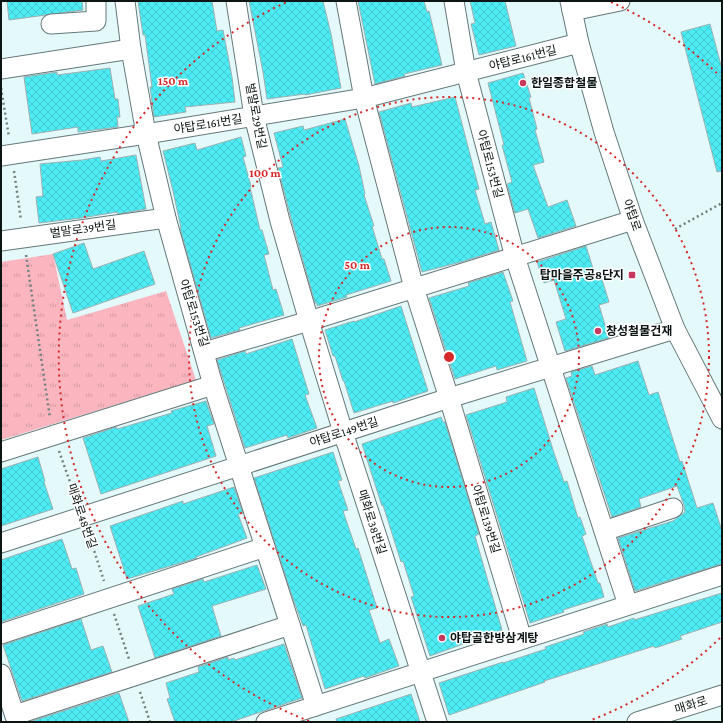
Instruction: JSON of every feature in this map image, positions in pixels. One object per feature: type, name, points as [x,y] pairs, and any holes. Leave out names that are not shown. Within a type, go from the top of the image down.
[{"type":"street","points":[[51,24],[96,22],[96,1]]},
{"type":"street","points":[[126,1],[131,49],[146,134]]},
{"type":"street","name":"벌말로29번길","points":[[236,1],[254,116],[280,221],[309,321]]},
{"type":"street","points":[[346,1],[364,98],[414,288],[449,398]]},
{"type":"street","points":[[454,1],[466,72]]},
{"type":"street","points":[[571,6],[620,1]]},
{"type":"street","name":"야탑로","points":[[571,6],[579,43],[604,132],[634,220],[674,329],[722,419]]},
{"type":"street","name":"야탑로161번길","points":[[7,155],[364,98],[579,43]]},
{"type":"street","points":[[1,69],[131,49]]},
{"type":"street","name":"야탑로153번길","points":[[466,72],[515,257]]},
{"type":"street","name":"야탑로153번길","points":[[146,134],[166,218],[204,352],[634,220]]},
{"type":"street","name":"벌말로39번길","points":[[1,241],[166,218]]},
{"type":"street","points":[[515,257],[628,605]]},
{"type":"street","name":"매화로38번길","points":[[309,321],[343,432],[437,722]]},
{"type":"street","name":"야탑로149번길","points":[[1,543],[449,398],[674,329]]},
{"type":"street","points":[[204,352],[213,385],[316,706]]},
{"type":"street","points":[[1,452],[213,385]]},
{"type":"street","name":"야탑로139번길","points":[[449,398],[522,640]]},
{"type":"street","points":[[604,532],[673,508]]},
{"type":"street","points":[[1,634],[265,547]]},
{"type":"street","points":[[266,722],[722,575]]},
{"type":"street","points":[[1,674],[16,719],[135,676],[290,625]]},
{"type":"street","name":"매화로","points":[[637,722],[722,695]]},
{"type":"path","points":[[675,229],[722,203]]},
{"type":"path","name":"매화로48번길","points":[[23,238],[53,435],[83,516],[150,722]]},
{"type":"green space","points":[[53,254],[67,320],[166,291],[196,380],[1,440],[1,262]]},
{"type":"building","points":[[7,1],[82,1],[83,10],[9,20]]},
{"type":"building","points":[[138,1],[212,1],[217,31],[223,30],[235,102],[185,107],[186,112],[154,117],[150,87],[152,87],[145,35],[143,35]]},
{"type":"building","points":[[249,1],[323,1],[341,88],[305,95],[267,99]]},
{"type":"building","points":[[358,1],[424,1],[427,12],[429,11],[442,65],[404,74],[405,76],[375,84]]},
{"type":"building","points":[[470,1],[505,1],[516,46],[479,55],[471,24],[475,23]]},
{"type":"building","points":[[710,24],[722,69],[722,171],[717,172],[681,32]]},
{"type":"building","points":[[110,68],[115,99],[118,99],[120,117],[117,117],[118,127],[78,132],[78,127],[32,134],[24,77],[57,72],[57,75]]},
{"type":"building","points":[[523,73],[531,97],[529,98],[537,129],[535,130],[544,162],[533,165],[548,207],[567,200],[576,226],[538,238],[528,209],[515,213],[514,210],[507,184],[512,182],[488,83]]},
{"type":"building","points":[[455,97],[479,189],[475,190],[485,224],[491,222],[499,250],[422,272],[379,112],[411,103],[412,107]]},
{"type":"building","points":[[345,119],[359,166],[364,195],[374,226],[372,226],[382,259],[384,259],[391,281],[317,306],[278,168],[283,167],[274,133],[303,126],[304,130]]},
{"type":"building","points":[[241,137],[246,156],[243,157],[251,186],[260,230],[262,230],[269,254],[264,255],[273,290],[276,289],[284,315],[211,338],[180,228],[163,151],[195,143],[197,150]]},
{"type":"building","points":[[136,155],[146,209],[118,214],[117,212],[39,223],[36,197],[43,196],[40,164],[100,157],[101,161]]},
{"type":"building","points":[[84,243],[93,269],[144,251],[155,284],[73,313],[53,254]]},
{"type":"building","points":[[586,246],[595,275],[600,273],[609,302],[599,305],[609,338],[565,351],[556,322],[566,319],[554,280],[544,283],[537,262]]},
{"type":"building","points":[[503,272],[513,301],[510,302],[527,361],[497,370],[496,366],[455,379],[429,298],[469,286],[468,283]]},
{"type":"building","points":[[401,306],[428,391],[393,403],[393,401],[354,413],[325,330]]},
{"type":"building","points":[[292,339],[309,394],[305,395],[317,428],[288,438],[287,435],[245,448],[217,360],[245,351],[246,354]]},
{"type":"building","points":[[638,361],[649,395],[658,392],[680,462],[682,461],[697,508],[713,503],[722,531],[722,564],[635,591],[618,538],[673,521],[685,512],[684,505],[677,486],[639,499],[641,507],[612,517],[566,378],[572,376],[571,372],[592,366],[595,375]]},
{"type":"building","points":[[534,388],[564,482],[567,481],[578,518],[580,517],[586,534],[582,536],[604,597],[563,610],[564,612],[530,623],[466,415],[507,402],[506,397]]},
{"type":"building","points":[[206,401],[214,424],[207,426],[216,456],[101,494],[83,438],[116,427],[117,429],[172,413],[171,411]]},
{"type":"building","points":[[441,417],[443,422],[445,422],[479,534],[475,536],[502,630],[430,656],[411,597],[414,596],[403,561],[401,562],[362,444]]},
{"type":"building","points":[[333,452],[342,480],[338,481],[348,510],[343,511],[356,549],[358,548],[377,608],[369,610],[380,643],[389,639],[399,666],[365,678],[364,676],[325,689],[306,625],[303,626],[290,590],[254,478]]},
{"type":"building","points":[[38,457],[53,509],[1,526],[1,469]]},
{"type":"building","points":[[234,487],[243,513],[238,514],[247,538],[196,557],[197,558],[127,579],[110,526],[183,501],[183,504]]},
{"type":"building","points":[[62,539],[72,569],[76,568],[84,594],[1,622],[1,560]]},
{"type":"building","points":[[257,565],[266,589],[212,606],[221,636],[155,658],[138,606],[174,594],[172,589],[203,579],[204,582]]},
{"type":"building","points":[[722,593],[722,622],[680,636],[682,639],[655,648],[654,646],[544,681],[545,682],[449,715],[439,683],[546,649],[545,647],[584,634],[583,632],[607,624],[608,627],[634,618],[634,620]]},
{"type":"building","points":[[81,619],[91,650],[103,646],[112,672],[22,701],[3,645]]},
{"type":"building","points":[[284,644],[302,698],[231,722],[175,722],[167,699],[170,698],[166,683],[199,672],[198,667],[228,657],[228,660],[234,658],[235,660]]},
{"type":"building","points":[[119,693],[129,722],[29,722]]},
{"type":"building","points":[[411,694],[420,722],[337,722],[336,719]]},
{"type":"place","name":"한일종합철물","points":[[523,83]]},
{"type":"place","name":"탑마을주공8단지","points":[[632,275]]},
{"type":"place","name":"창성철물건재","points":[[598,331]]},
{"type":"place","name":"야탑골한방삼계탕","points":[[442,638]]}]
